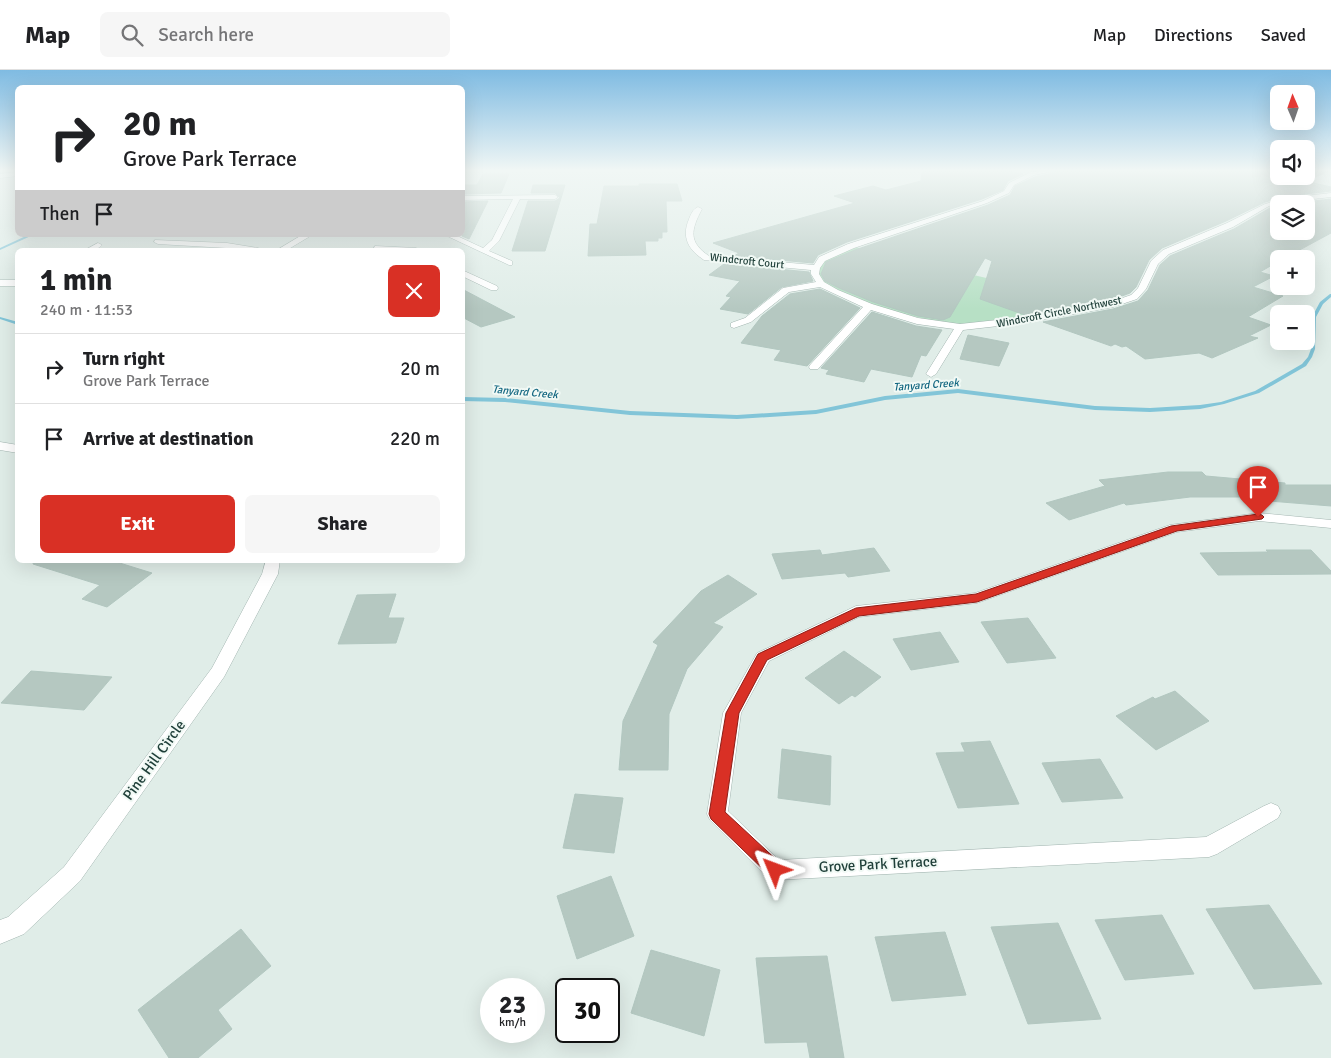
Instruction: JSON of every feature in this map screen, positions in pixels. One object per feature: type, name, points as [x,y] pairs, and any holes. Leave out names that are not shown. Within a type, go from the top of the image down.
[{"type":"street","points":[[484,251],[495,241],[507,217]]},
{"type":"street","name":"Windcroft Court","points":[[694,217],[690,224],[689,242],[696,252],[707,258],[816,268]]},
{"type":"street","points":[[734,325],[748,320],[786,290],[821,284],[816,274],[816,268],[822,259],[850,246],[939,217]]},
{"type":"street","name":"Windcroft Circle Northwest","points":[[821,284],[869,306],[916,321],[960,327],[1025,320],[1112,304],[1134,297],[1142,289],[1154,263],[1166,252],[1245,217]]},
{"type":"street","points":[[285,248],[304,237]]},
{"type":"street","points":[[453,237],[509,263]]},
{"type":"street","points":[[378,248],[384,240]]},
{"type":"street","points":[[158,242],[227,244],[248,248]]},
{"type":"street","points":[[93,248],[98,245]]},
{"type":"street","points":[[465,274],[494,288]]},
{"type":"street","points":[[0,283],[15,283]]},
{"type":"street","points":[[814,367],[869,306]]},
{"type":"street","points":[[931,374],[960,327]]},
{"type":"street","points":[[0,446],[15,448]]},
{"type":"street","name":"Grove Park Terrace","points":[[1271,812],[1209,847],[775,870],[717,814],[732,713],[763,657],[856,612],[977,598],[1175,528],[1258,517],[1331,524]]},
{"type":"street","name":"Pine Hill Circle","points":[[0,932],[16,926],[72,874],[218,672],[270,574],[272,563]]},
{"type":"green space","points":[[851,246],[1104,306],[960,327],[869,306],[821,284],[816,268],[835,253]]},
{"type":"building","points":[[465,217],[480,217],[469,239],[464,237]]},
{"type":"building","points":[[523,217],[555,217],[545,251],[512,251]]},
{"type":"building","points":[[598,217],[667,217],[667,232],[662,232],[662,238],[658,238],[658,241],[645,241],[646,255],[588,256],[590,224],[597,224]]},
{"type":"building","points":[[805,217],[925,217],[847,242],[818,255],[813,263],[734,256],[739,253],[713,243]]},
{"type":"building","points":[[952,217],[1234,217],[1162,248],[1149,260],[1136,287],[1130,293],[1111,300],[1025,315],[980,299],[992,261],[985,258],[950,317],[943,320],[918,316],[873,302],[839,288],[825,281],[821,274],[826,262],[855,250]]},
{"type":"building","points":[[1254,217],[1270,217],[1270,240],[1315,240],[1315,217],[1331,217],[1331,233],[1300,250],[1270,250],[1270,266],[1260,272],[1270,275],[1270,278],[1253,287],[1270,292],[1270,295],[1283,296],[1248,317],[1270,325],[1249,336],[1258,338],[1212,358],[1199,353],[1145,359],[1126,346],[1122,347],[1115,344],[1111,346],[1043,322],[1113,309],[1138,301],[1148,290],[1160,265],[1170,256],[1234,229]]},
{"type":"building","points":[[724,264],[809,272],[813,281],[782,287],[748,314],[720,309],[731,297],[726,296],[740,281],[709,275]]},
{"type":"building","points":[[820,289],[860,308],[807,366],[774,360],[781,350],[741,343],[762,316],[790,294]]},
{"type":"building","points":[[465,291],[515,317],[481,327],[465,319]]},
{"type":"building","points":[[872,312],[916,326],[942,330],[926,356],[921,355],[912,377],[871,369],[864,382],[826,374],[829,370],[821,368]]},
{"type":"building","points":[[968,335],[1009,343],[999,366],[960,359]]},
{"type":"building","points":[[1168,472],[1202,472],[1206,476],[1285,483],[1285,485],[1331,485],[1331,506],[1244,499],[1244,497],[1190,497],[1126,505],[1124,503],[1069,520],[1046,503],[1105,486],[1099,480]]},
{"type":"building","points":[[874,548],[890,571],[848,577],[845,573],[782,579],[772,554],[820,550],[822,555]]},
{"type":"building","points":[[1266,550],[1311,550],[1331,571],[1331,574],[1218,575],[1200,553],[1268,552]]},
{"type":"building","points":[[120,563],[152,573],[107,607],[82,599],[100,585],[33,564]]},
{"type":"building","points":[[728,575],[757,594],[713,623],[723,627],[687,669],[669,714],[668,770],[619,770],[623,721],[658,645],[653,642],[701,591]]},
{"type":"building","points":[[396,594],[388,618],[404,618],[396,643],[338,644],[357,595]]},
{"type":"building","points":[[1028,618],[1056,658],[1007,663],[981,622]]},
{"type":"building","points":[[940,632],[959,662],[911,670],[893,639]]},
{"type":"building","points":[[844,651],[881,677],[855,697],[852,695],[839,704],[805,678]]},
{"type":"building","points":[[31,671],[112,677],[84,710],[1,703]]},
{"type":"building","points":[[1175,691],[1209,721],[1156,750],[1116,716],[1153,697],[1155,699]]},
{"type":"building","points":[[990,741],[1019,804],[958,808],[936,753],[965,752],[961,743]]},
{"type":"building","points":[[782,749],[831,756],[830,805],[778,798]]},
{"type":"building","points":[[1100,759],[1123,798],[1062,802],[1042,763]]},
{"type":"building","points":[[575,794],[623,798],[614,853],[563,848]]},
{"type":"building","points":[[611,876],[634,936],[577,959],[557,896]]},
{"type":"building","points":[[1269,905],[1322,984],[1254,989],[1206,909]]},
{"type":"building","points":[[1162,915],[1194,974],[1125,980],[1095,920]]},
{"type":"building","points":[[1058,923],[1101,1019],[1028,1024],[991,927]]},
{"type":"building","points":[[241,929],[271,966],[218,1010],[232,1029],[198,1058],[169,1058],[138,1010]]},
{"type":"building","points":[[945,932],[966,995],[892,1001],[875,937]]},
{"type":"building","points":[[651,950],[720,970],[704,1036],[631,1013]]},
{"type":"building","points":[[827,956],[844,1058],[810,1058],[807,1042],[765,1043],[756,958]]},
{"type":"waterway","name":"Tanyard Creek","points":[[0,249],[27,237]]},
{"type":"waterway","name":"Tanyard Creek","points":[[465,399],[505,400],[630,413],[737,417],[816,412],[885,398],[958,391],[1095,408],[1150,410],[1200,407],[1222,403],[1257,392],[1304,365],[1313,349],[1314,317],[1321,303],[1331,295]]},
{"type":"waterway","name":"Tanyard Creek","points":[[0,318],[15,323]]},
{"type":"route","points":[[775,870],[717,814],[732,713],[763,657],[856,612],[977,598],[1175,528],[1258,517]]}]
